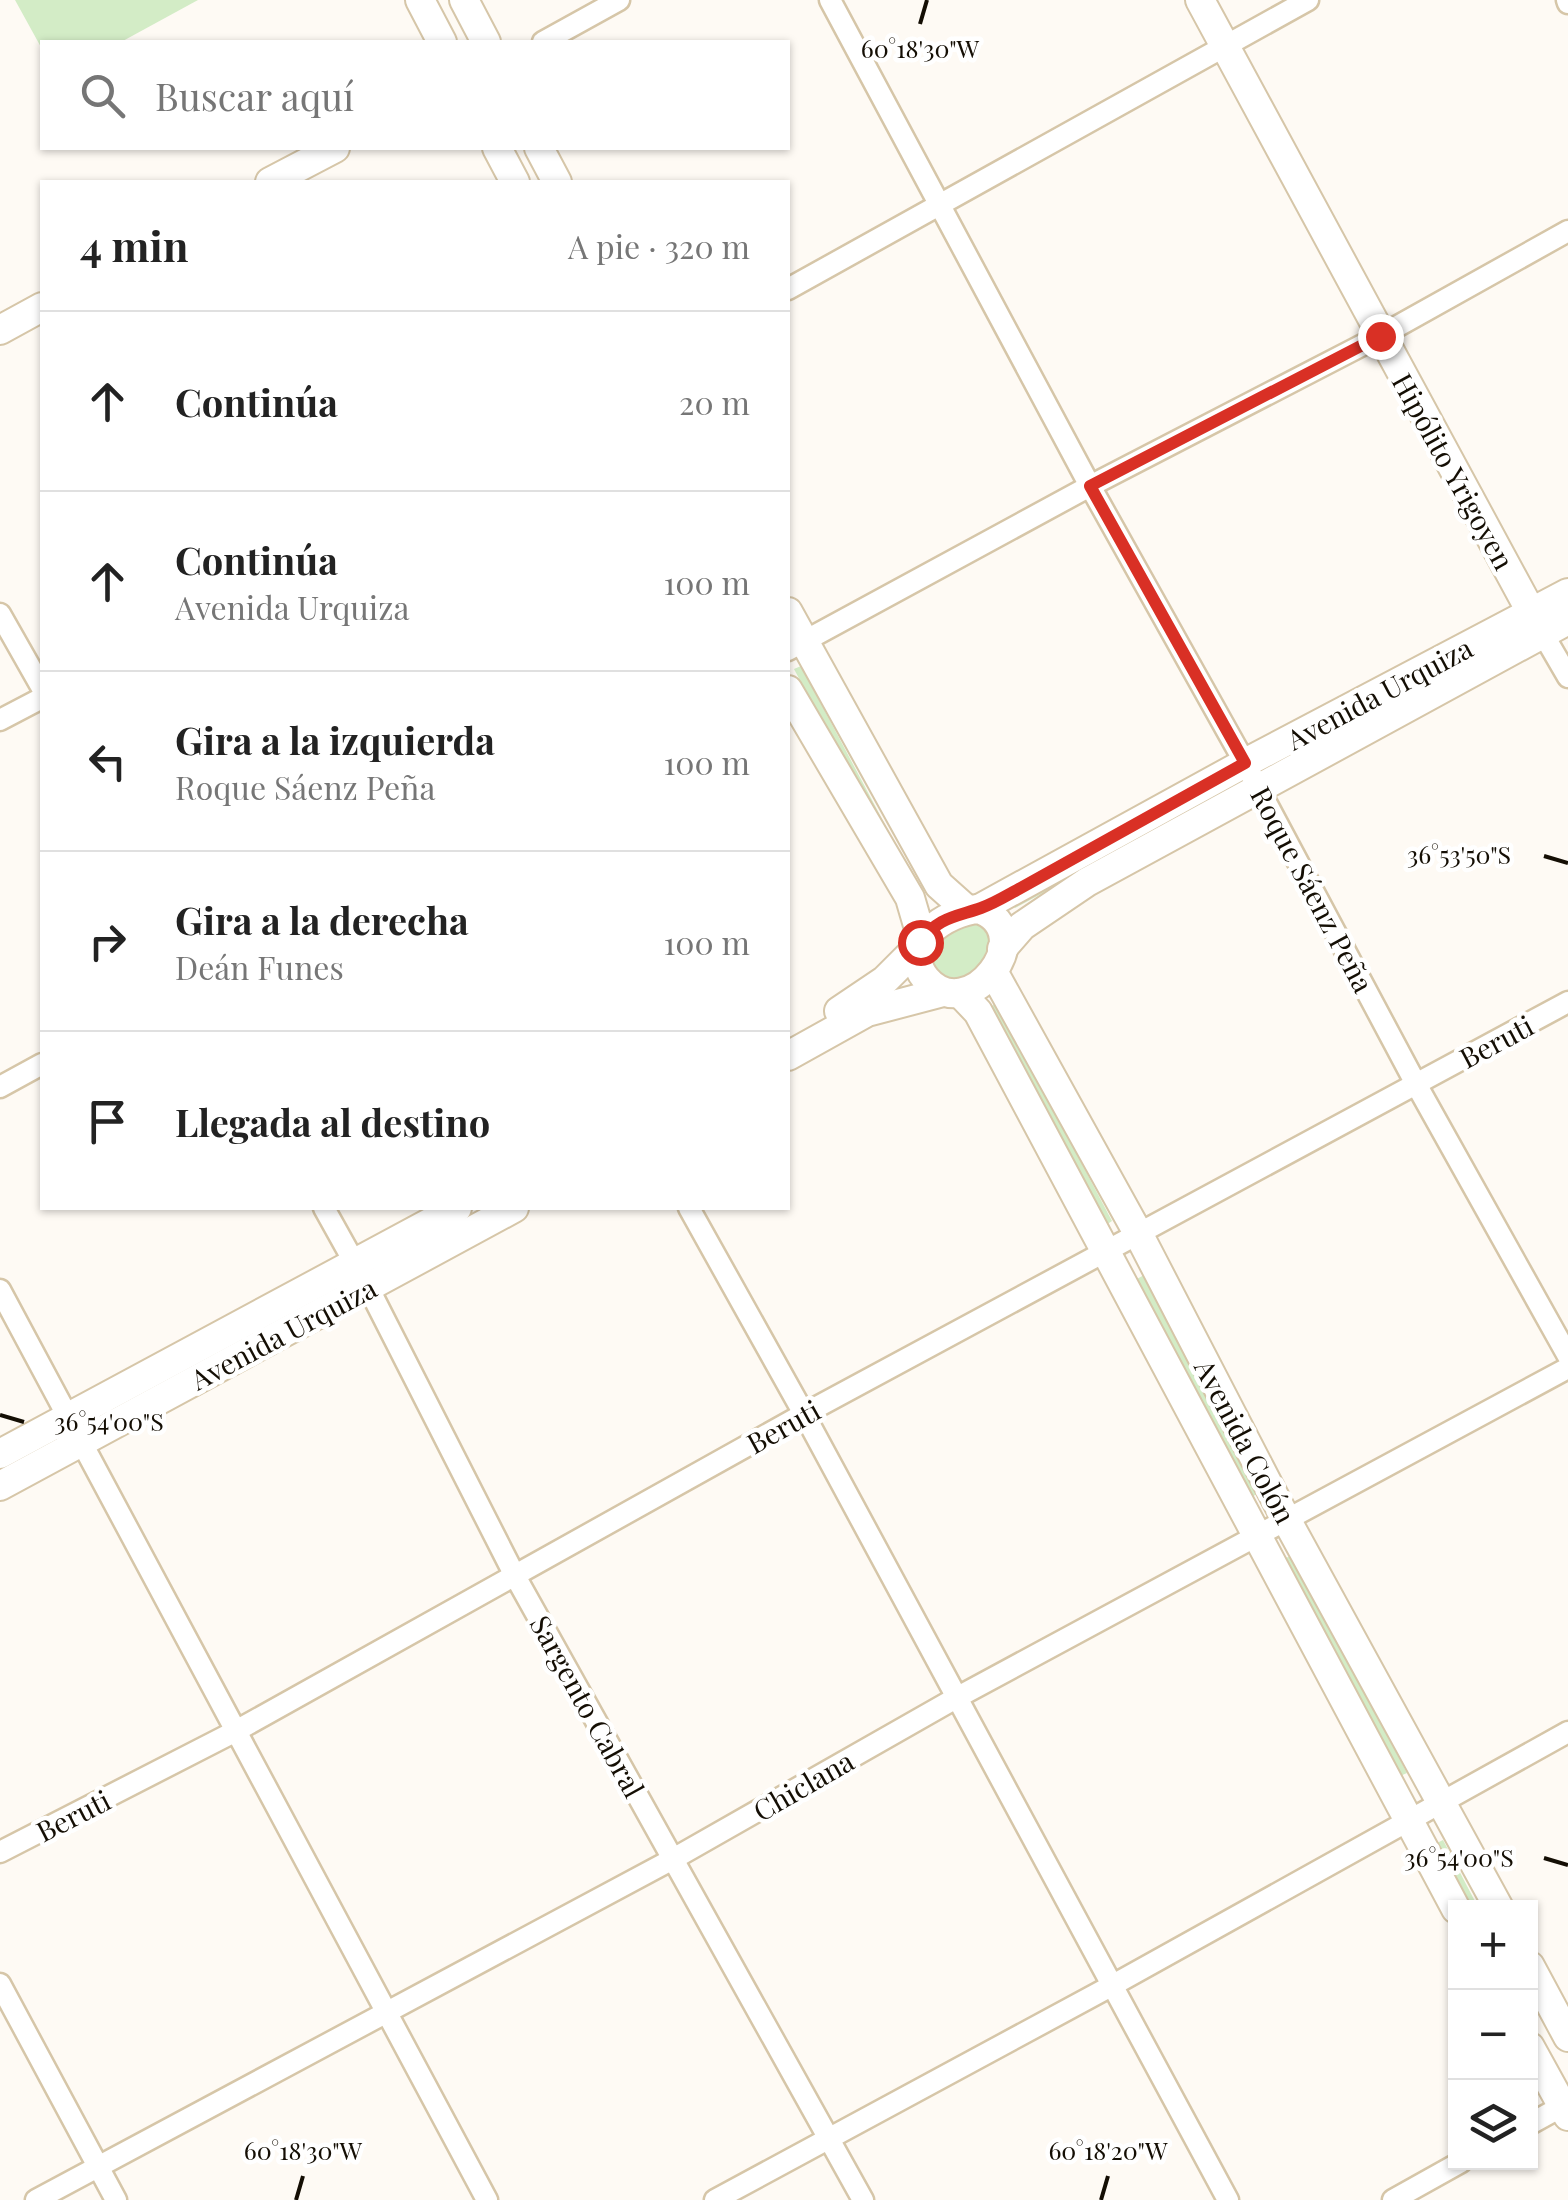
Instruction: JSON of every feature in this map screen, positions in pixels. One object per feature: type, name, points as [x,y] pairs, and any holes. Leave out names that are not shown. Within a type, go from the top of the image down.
[{"type":"main road","points":[[420,0],[441,40]]},
{"type":"main road","points":[[464,0],[485,40]]},
{"type":"main road","name":"Hipólito Yrigoyen","points":[[1200,0],[1380,336],[1548,622]]},
{"type":"main road","points":[[274,180],[331,150]]},
{"type":"main road","points":[[497,150],[514,180]]},
{"type":"main road","points":[[541,150],[556,180]]},
{"type":"main road","points":[[0,330],[40,308]]},
{"type":"main road","name":"Avenida Urquiza","points":[[998,961],[1022,926],[1087,882],[1260,789],[1548,622],[1568,592]]},
{"type":"main road","points":[[790,620],[796,646],[939,885],[973,909],[991,914],[1000,923],[1004,936],[998,961],[978,987],[868,1012],[790,1055]]},
{"type":"main road","name":"Avenida Urquiza","points":[[973,909],[1245,763],[1548,622]]},
{"type":"main road","points":[[790,693],[910,898],[920,942],[917,962],[921,973],[931,985],[951,992]]},
{"type":"main road","points":[[790,1036],[857,1000],[885,980],[934,926],[973,909]]},
{"type":"main road","name":"Avenida Colón","points":[[998,961],[1286,1519],[1496,1900]]},
{"type":"main road","name":"Avenida Colón","points":[[951,992],[978,1012],[1451,1900]]},
{"type":"main road","name":"Avenida Urquiza","points":[[361,1275],[454,1210]]},
{"type":"main road","name":"Avenida Urquiza","points":[[0,1486],[74,1429],[361,1275],[509,1210]]},
{"type":"main road","name":"Avenida Urquiza","points":[[0,1454],[74,1429]]},
{"type":"main road","points":[[1538,1981],[1568,2037]]},
{"type":"main road","points":[[1538,2061],[1566,2109]]},
{"type":"street","points":[[547,40],[619,0]]},
{"type":"street","name":"Roque Sáenz Peña","points":[[830,0],[1090,486],[1260,789],[1416,1084],[1568,1356]]},
{"type":"street","points":[[790,287],[1308,0]]},
{"type":"street","points":[[796,646],[1090,486],[1380,336],[1568,231]]},
{"type":"street","points":[[0,614],[40,684]]},
{"type":"street","name":"Hipólito Yrigoyen","points":[[1548,622],[1568,677]]},
{"type":"street","points":[[0,720],[40,699]]},
{"type":"street","name":"Beruti","points":[[0,1852],[234,1732],[804,1414],[1568,1002]]},
{"type":"street","points":[[0,1087],[40,1065]]},
{"type":"street","name":"Sargento Cabral","points":[[325,1210],[514,1574],[863,2200]]},
{"type":"street","points":[[690,1210],[1228,2200]]},
{"type":"street","points":[[0,1290],[487,2200]]},
{"type":"street","name":"Chiclana","points":[[36,2200],[673,1859],[956,1698],[1568,1368]]},
{"type":"street","points":[[715,2200],[1568,1732]]},
{"type":"street","points":[[0,1984],[116,2200]]},
{"type":"street","points":[[1538,2121],[1566,2109]]},
{"type":"street","points":[[1393,2200],[1448,2169]]},
{"type":"green space","points":[[15,0],[198,0],[125,40],[40,40],[40,45]]},
{"type":"green space","points":[[801,666],[916,883],[909,887],[794,669]]},
{"type":"green space","points":[[1228,786],[1232,792],[1015,908],[1011,903]]},
{"type":"green space","points":[[979,922],[995,943],[978,970],[963,978],[932,971],[930,951],[936,940],[953,929]]},
{"type":"green space","points":[[997,1003],[1112,1221],[1106,1225],[990,1007]]},
{"type":"green space","points":[[1144,1275],[1260,1493],[1253,1496],[1137,1279]]},
{"type":"green space","points":[[1292,1555],[1407,1773],[1400,1776],[1284,1559]]},
{"type":"green space","points":[[1443,1840],[1474,1900],[1465,1900],[1435,1844]]},
{"type":"route","points":[[920,942],[944,920],[979,909],[1017,890],[1245,763],[1090,486],[1380,336]]}]
